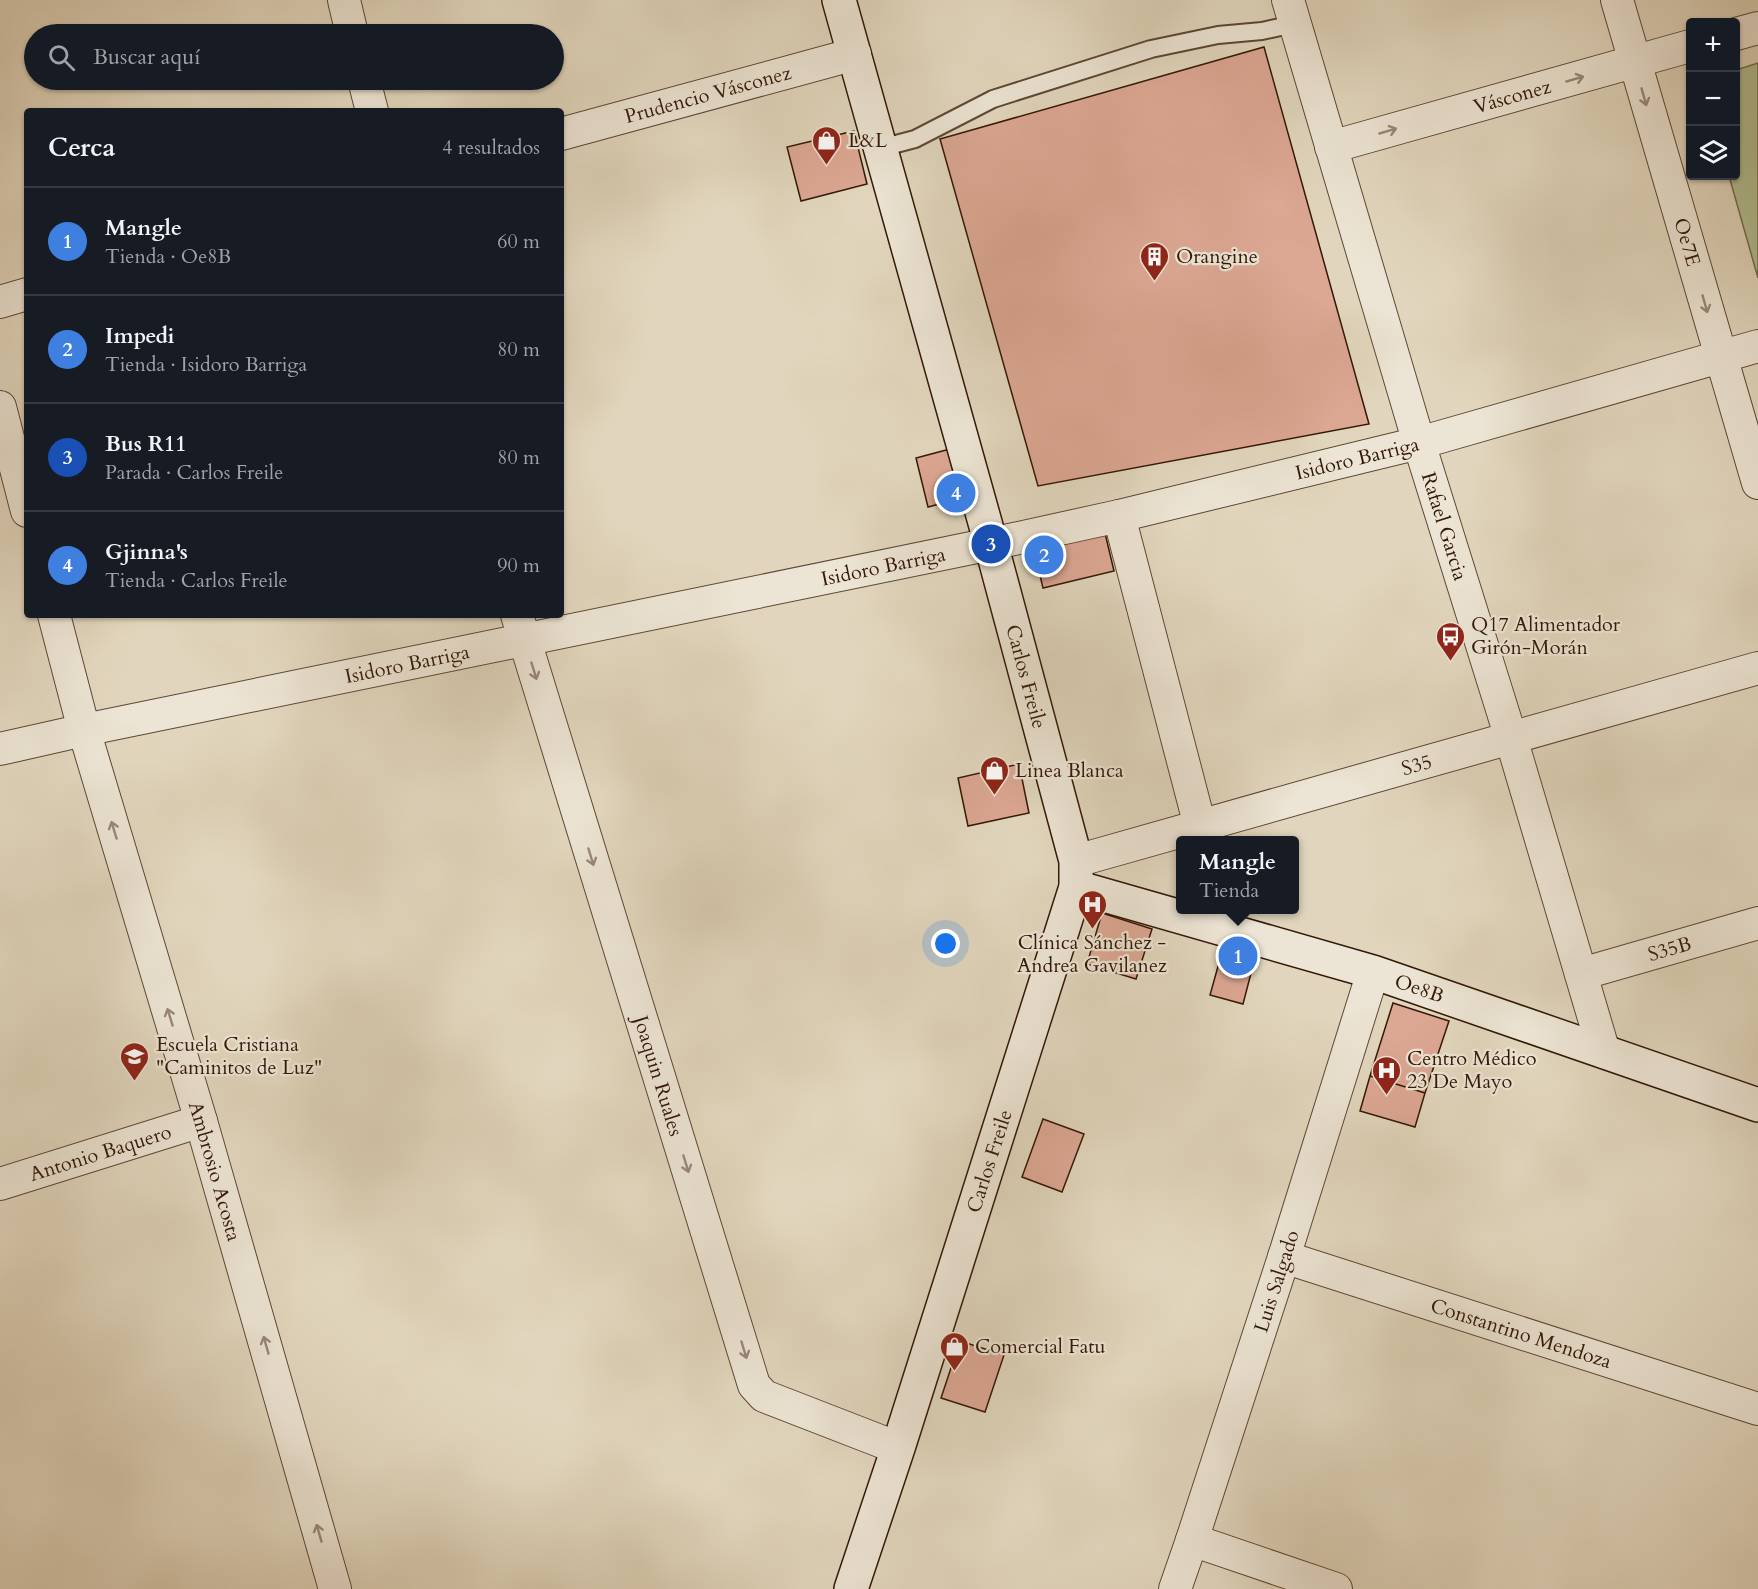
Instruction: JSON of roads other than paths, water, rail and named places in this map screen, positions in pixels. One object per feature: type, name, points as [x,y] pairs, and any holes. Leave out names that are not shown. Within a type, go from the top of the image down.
[{"type":"street","points":[[344,0],[350,24]]},
{"type":"street","name":"Carlos Freile","points":[[839,0],[991,544],[1076,874],[898,1448],[851,1589]]},
{"type":"street","name":"Oe7E","points":[[1617,0],[1758,483]]},
{"type":"street","name":"Rafael Garcia","points":[[1291,12],[1604,1052]]},
{"type":"street","points":[[1740,33],[1758,27]]},
{"type":"street","name":"Vásconez","points":[[1331,147],[1686,47]]},
{"type":"street","name":"Prudencio Vásconez","points":[[564,133],[855,54]]},
{"type":"street","points":[[367,90],[371,108]]},
{"type":"street","points":[[0,302],[24,295]]},
{"type":"street","name":"Isidoro Barriga","points":[[0,749],[521,627],[991,544],[1119,516],[1419,442],[1758,346]]},
{"type":"street","points":[[0,407],[24,499]]},
{"type":"street","points":[[1119,516],[1200,826]]},
{"type":"street","name":"Ambrosio Acosta","points":[[55,618],[84,730],[201,1121],[335,1589]]},
{"type":"street","name":"Joaquin Ruales","points":[[521,627],[754,1385],[764,1396],[898,1448]]},
{"type":"street","name":"S35","points":[[1076,874],[1200,826],[1758,668]]},
{"type":"street","name":"Oe8B","points":[[1076,874],[1176,907]]},
{"type":"street","name":"Oe8B","points":[[1197,914],[1758,1105]]},
{"type":"street","name":"S35B","points":[[1581,974],[1758,924]]},
{"type":"street","name":"Luis Salgado","points":[[1175,1589],[1284,1257],[1373,972]]},
{"type":"street","name":"Antonio Baquero","points":[[0,1184],[201,1121]]},
{"type":"street","name":"Constantino Mendoza","points":[[1284,1257],[1758,1409]]},
{"type":"street","points":[[1192,1540],[1336,1589]]},
{"type":"lane","points":[[880,148],[915,139],[993,99],[1151,49],[1218,35],[1262,31],[1291,12]]},
{"type":"place","name":"L&L","points":[[827,166]]},
{"type":"place","name":"Orangine","points":[[1155,282]]},
{"type":"place","name":"Gjinna's","points":[[956,493]]},
{"type":"place","name":"Bus R11","points":[[991,544]]},
{"type":"place","name":"Impedi","points":[[1044,555]]},
{"type":"place","name":"Q17 Alimentador Girón-Morán","points":[[1450,662]]},
{"type":"place","name":"Linea Blanca","points":[[994,796]]},
{"type":"place","name":"Clínica Sánchez - Andrea Gavilanez","points":[[1092,930]]},
{"type":"place","name":"Mangle","points":[[1238,956]]},
{"type":"place","name":"Escuela Cristiana \"Caminitos de Luz\"","points":[[135,1082]]},
{"type":"place","name":"Centro Médico 23 De Mayo","points":[[1386,1096]]},
{"type":"place","name":"Comercial Fatu","points":[[954,1372]]}]
